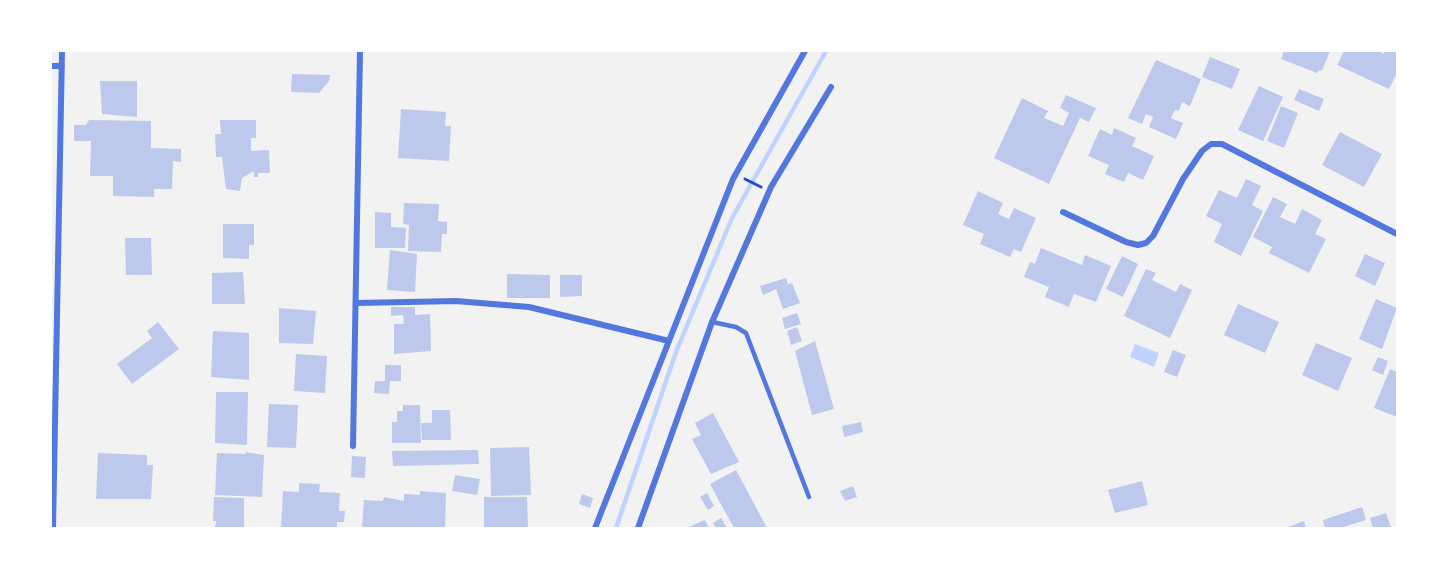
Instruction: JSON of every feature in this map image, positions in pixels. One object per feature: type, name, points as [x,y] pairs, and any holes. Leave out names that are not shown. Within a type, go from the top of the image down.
[{"type":"street","points":[[53,528],[62,51]]},
{"type":"street","points":[[353,446],[360,51]]},
{"type":"street","points":[[596,528],[733,179],[805,51]]},
{"type":"street","points":[[51,66],[62,66]]},
{"type":"street","points":[[638,528],[712,322],[771,187],[831,87]]},
{"type":"street","points":[[1063,212],[1126,243],[1138,245],[1146,243],[1153,236],[1183,179],[1202,151],[1211,144],[1222,144],[1397,234]]},
{"type":"street","points":[[357,303],[456,301],[529,307],[669,341]]},
{"type":"lane","points":[[712,322],[736,327],[746,333],[809,496]]},
{"type":"path","points":[[742,177],[759,186]]},
{"type":"water","points":[[1135,344],[1159,353],[1154,367],[1130,357]]},
{"type":"building","points":[[1284,51],[1330,51],[1322,71],[1319,70],[1317,73],[1281,59]]},
{"type":"building","points":[[1344,51],[1379,51],[1384,54],[1385,51],[1392,51],[1397,53],[1397,73],[1389,89],[1337,65]]},
{"type":"building","points":[[1210,57],[1240,69],[1232,89],[1202,77]]},
{"type":"building","points":[[1156,60],[1201,79],[1190,106],[1182,102],[1179,111],[1175,110],[1171,118],[1183,123],[1176,139],[1149,127],[1153,117],[1146,114],[1142,124],[1128,118]]},
{"type":"building","points":[[292,74],[330,75],[329,81],[319,93],[291,92]]},
{"type":"building","points":[[100,81],[137,81],[137,117],[102,114]]},
{"type":"building","points":[[1259,86],[1283,97],[1263,141],[1238,130]]},
{"type":"building","points":[[1299,89],[1324,99],[1319,111],[1294,100]]},
{"type":"building","points":[[1066,95],[1096,108],[1089,122],[1080,118],[1049,184],[994,158],[1022,98],[1048,111],[1044,118],[1063,126],[1069,113],[1060,108]]},
{"type":"building","points":[[1281,106],[1298,113],[1284,148],[1267,141]]},
{"type":"building","points":[[401,109],[446,112],[445,126],[451,126],[449,161],[398,158]]},
{"type":"building","points":[[89,120],[151,121],[151,148],[181,149],[181,162],[173,161],[172,189],[154,189],[154,197],[113,196],[113,176],[90,176],[91,141],[74,141],[74,125],[86,125]]},
{"type":"building","points":[[220,120],[256,120],[256,138],[251,138],[251,151],[269,150],[270,173],[258,173],[258,177],[254,177],[254,171],[242,178],[240,191],[226,189],[222,157],[216,157],[215,134],[221,134]]},
{"type":"building","points":[[1114,128],[1136,138],[1132,146],[1154,156],[1143,180],[1128,173],[1124,182],[1105,174],[1109,165],[1088,156],[1100,129],[1112,135]]},
{"type":"building","points":[[1340,132],[1382,154],[1364,187],[1322,165]]},
{"type":"building","points":[[1246,179],[1261,186],[1252,205],[1263,211],[1241,256],[1214,242],[1222,224],[1206,216],[1219,190],[1237,198]]},
{"type":"building","points":[[978,191],[1003,203],[998,214],[1009,219],[1014,208],[1036,218],[1021,252],[1014,249],[1010,257],[980,244],[984,234],[963,225]]},
{"type":"building","points":[[1273,197],[1287,204],[1280,217],[1295,224],[1302,209],[1322,220],[1315,234],[1326,239],[1309,273],[1269,253],[1272,247],[1253,237]]},
{"type":"building","points":[[404,203],[439,204],[438,221],[447,222],[447,234],[442,234],[441,252],[408,251],[409,225],[403,224]]},
{"type":"building","points":[[375,212],[391,213],[391,227],[406,228],[405,248],[375,248]]},
{"type":"building","points":[[223,224],[254,224],[254,245],[249,245],[249,259],[223,258]]},
{"type":"building","points":[[125,238],[151,238],[152,275],[126,275]]},
{"type":"building","points":[[1041,248],[1082,265],[1085,255],[1111,266],[1096,302],[1074,294],[1069,307],[1045,297],[1049,287],[1024,277],[1030,262],[1035,264]]},
{"type":"building","points":[[390,250],[417,254],[415,292],[387,290]]},
{"type":"building","points":[[1365,254],[1385,263],[1375,286],[1355,276]]},
{"type":"building","points":[[1122,256],[1138,264],[1123,297],[1106,289]]},
{"type":"building","points":[[1146,269],[1156,273],[1152,280],[1176,292],[1180,284],[1192,290],[1170,338],[1124,316]]},
{"type":"building","points":[[243,272],[245,304],[212,304],[212,273]]},
{"type":"building","points":[[507,274],[550,275],[550,298],[507,298]]},
{"type":"building","points":[[560,275],[582,275],[582,296],[560,297]]},
{"type":"building","points":[[786,278],[788,284],[763,295],[760,286]]},
{"type":"building","points":[[792,283],[800,303],[783,309],[776,289]]},
{"type":"building","points":[[1376,299],[1397,308],[1382,349],[1359,339]]},
{"type":"building","points":[[1238,304],[1279,322],[1265,353],[1224,335]]},
{"type":"building","points":[[391,307],[415,307],[415,315],[430,314],[431,351],[394,354],[394,324],[404,324],[403,315],[391,316]]},
{"type":"building","points":[[279,308],[316,311],[313,344],[279,343]]},
{"type":"building","points":[[797,313],[801,324],[785,329],[782,318]]},
{"type":"building","points":[[158,322],[179,349],[132,384],[117,364],[152,338],[147,331]]},
{"type":"building","points":[[797,327],[802,341],[791,345],[787,331]]},
{"type":"building","points":[[213,331],[249,333],[249,380],[211,377]]},
{"type":"building","points":[[815,341],[834,409],[812,415],[795,351]]},
{"type":"building","points":[[1316,343],[1352,358],[1338,391],[1302,375]]},
{"type":"building","points":[[1173,350],[1186,355],[1177,377],[1164,372]]},
{"type":"building","points":[[296,354],[327,356],[325,393],[294,391]]},
{"type":"building","points":[[1378,357],[1388,361],[1383,375],[1372,370]]},
{"type":"building","points":[[385,365],[401,365],[401,381],[390,381],[389,394],[374,393],[375,381],[385,381]]},
{"type":"building","points":[[1390,369],[1397,372],[1397,417],[1374,408]]},
{"type":"building","points":[[216,392],[248,392],[247,445],[215,443]]},
{"type":"building","points":[[269,404],[298,405],[296,448],[267,447]]},
{"type":"building","points":[[403,405],[420,405],[421,443],[392,443],[392,422],[397,422],[397,411],[403,411]]},
{"type":"building","points":[[432,410],[450,410],[451,440],[422,440],[421,423],[432,423]]},
{"type":"building","points":[[713,413],[739,462],[711,474],[692,439],[701,435],[695,423]]},
{"type":"building","points":[[861,422],[863,432],[844,437],[842,426]]},
{"type":"building","points":[[529,447],[531,495],[491,496],[490,448]]},
{"type":"building","points":[[478,450],[479,464],[393,466],[392,451]]},
{"type":"building","points":[[245,452],[264,455],[262,497],[215,495],[217,453],[246,454]]},
{"type":"building","points":[[98,453],[147,455],[147,465],[153,465],[151,499],[96,499]]},
{"type":"building","points":[[352,456],[366,457],[365,478],[351,477]]},
{"type":"building","points":[[736,470],[767,528],[734,528],[710,484]]},
{"type":"building","points":[[455,475],[480,479],[477,495],[452,491]]},
{"type":"building","points":[[1142,481],[1148,505],[1115,513],[1108,490]]},
{"type":"building","points":[[299,483],[320,484],[319,492],[340,493],[339,511],[345,511],[344,522],[337,522],[337,528],[281,528],[283,491],[299,492]]},
{"type":"building","points":[[853,486],[857,497],[845,501],[840,491]]},
{"type":"building","points":[[420,491],[446,493],[445,528],[362,528],[364,500],[383,501],[384,497],[404,501],[404,494],[420,495]]},
{"type":"building","points":[[707,493],[714,506],[708,510],[700,497]]},
{"type":"building","points":[[582,494],[593,498],[590,508],[579,504]]},
{"type":"building","points":[[214,497],[244,498],[244,528],[215,528]]},
{"type":"building","points":[[484,497],[527,497],[528,528],[484,528]]},
{"type":"building","points":[[1362,507],[1366,520],[1341,528],[1325,528],[1323,520]]},
{"type":"building","points":[[1386,513],[1391,528],[1373,528],[1370,518]]},
{"type":"building","points":[[721,518],[727,528],[716,528],[713,523]]},
{"type":"building","points":[[705,520],[709,528],[686,528]]},
{"type":"building","points":[[1304,521],[1306,528],[1286,528]]},
{"type":"waterway","points":[[616,528],[676,352],[732,218],[826,51]]}]
